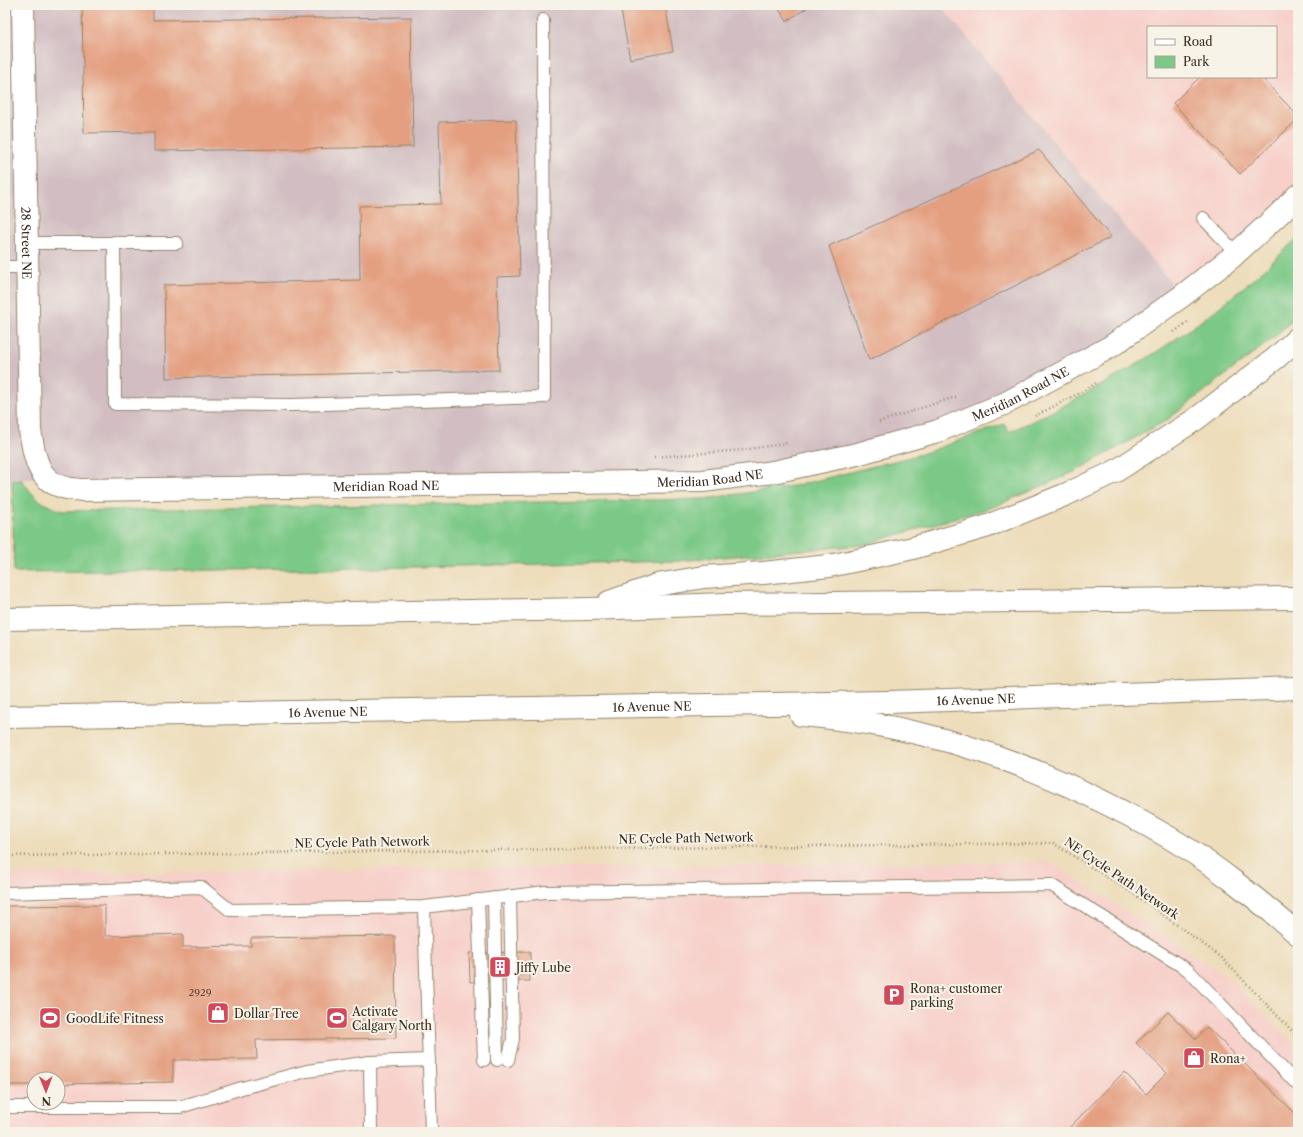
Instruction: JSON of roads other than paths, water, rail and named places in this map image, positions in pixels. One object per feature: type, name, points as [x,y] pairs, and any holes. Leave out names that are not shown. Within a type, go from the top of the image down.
[{"type":"main road","name":"28 Street NE","points":[[23,5],[30,431],[35,459],[46,478]]},
{"type":"main road","name":"Meridian Road NE","points":[[46,478],[59,486],[82,490],[703,481],[773,472],[857,454],[938,431],[1006,404],[1110,347],[1182,296],[1236,253],[1298,195]]},
{"type":"main road","points":[[590,609],[657,585],[704,577],[829,566],[913,548],[985,527],[1067,494],[1116,471],[1196,419],[1270,363],[1298,338]]},
{"type":"main road","points":[[5,619],[590,609],[725,604],[1298,598]]},
{"type":"main road","name":"16 Avenue NE","points":[[5,717],[889,702],[1298,688]]},
{"type":"main road","points":[[622,706],[786,713],[849,720],[899,729],[940,739],[1016,763],[1062,781],[1101,800],[1171,838],[1242,888],[1298,934]]},
{"type":"lane","points":[[114,242],[115,404],[292,405],[544,397],[543,20]]},
{"type":"lane","points":[[1203,218],[1236,253]]},
{"type":"lane","points":[[27,243],[177,243]]},
{"type":"lane","points":[[5,267],[27,267]]},
{"type":"lane","points":[[5,893],[201,887],[230,910],[424,907],[545,892],[1051,885],[1188,970],[1298,1085]]},
{"type":"lane","points":[[494,898],[503,1060],[513,1039],[510,896]]},
{"type":"lane","points":[[478,900],[484,1060]]},
{"type":"lane","points":[[424,907],[431,1132]]},
{"type":"lane","points":[[5,1107],[180,1107],[242,1088],[307,1071],[370,1062],[429,1060]]},
{"type":"lane","points":[[370,1062],[371,1132]]},
{"type":"place","name":"Jiffy Lube","points":[[500,967]]},
{"type":"place","name":"Rona+ customer parking","points":[[894,995]]},
{"type":"place","name":"Dollar Tree","points":[[218,1013]]},
{"type":"place","name":"GoodLife Fitness","points":[[50,1018]]},
{"type":"place","name":"Activate Calgary North","points":[[337,1018]]},
{"type":"place","name":"Rona+","points":[[1194,1058]]}]
